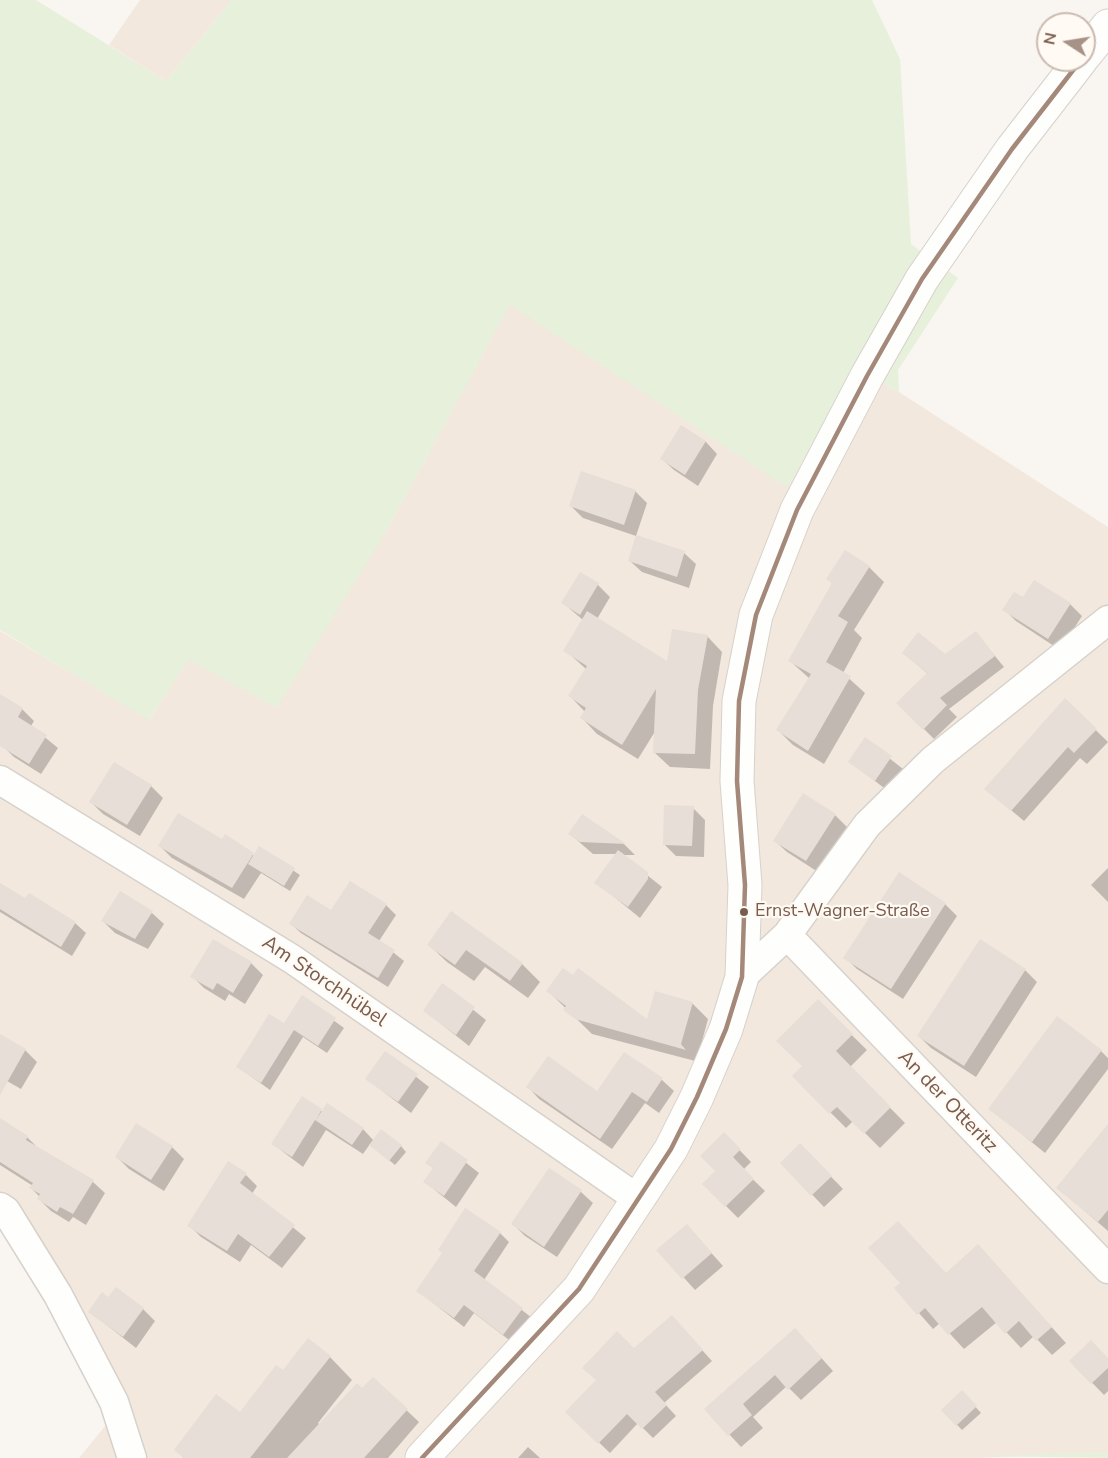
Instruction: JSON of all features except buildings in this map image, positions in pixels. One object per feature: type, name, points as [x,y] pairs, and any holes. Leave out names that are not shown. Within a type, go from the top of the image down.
[{"type":"street","points":[[1096,41],[1108,26]]},
{"type":"street","points":[[422,1458],[579,1289],[671,1149],[698,1097],[726,1029],[742,977],[745,885],[737,781],[739,701],[756,615],[797,510],[867,376],[922,279],[1012,149],[1072,72]]},
{"type":"street","points":[[742,977],[787,935],[867,825],[933,760],[1108,620]]},
{"type":"street","name":"Am Storchhübel","points":[[0,780],[292,959],[638,1199]]},
{"type":"street","name":"An der Otteritz","points":[[787,935],[1108,1269]]},
{"type":"street","points":[[0,1207],[6,1211],[58,1295],[114,1402],[132,1458]]},
{"type":"shaded area","points":[[140,0],[232,0],[166,81],[109,45]]},
{"type":"shaded area","points":[[510,304],[788,487],[854,368],[899,392],[1108,527],[1108,1452],[979,1458],[79,1458],[110,1420],[0,1216],[0,631],[150,719],[188,660],[384,535]]},
{"type":"green space","points":[[0,0],[36,0],[166,81],[232,0],[872,0],[900,59],[911,244],[958,278],[898,370],[899,392],[854,368],[788,488],[510,305],[384,535],[277,708],[189,660],[149,720],[0,630]]},
{"type":"green space","points":[[1108,1452],[1108,1458],[978,1456]]},
{"type":"transit line","points":[[422,1458],[579,1289],[671,1149],[697,1097],[726,1029],[742,977],[745,885],[737,781],[739,701],[756,615],[797,510],[867,376],[922,279],[1012,149],[1072,72]]},
{"type":"place","name":"Ernst-Wagner-Straße","points":[[744,912]]}]
